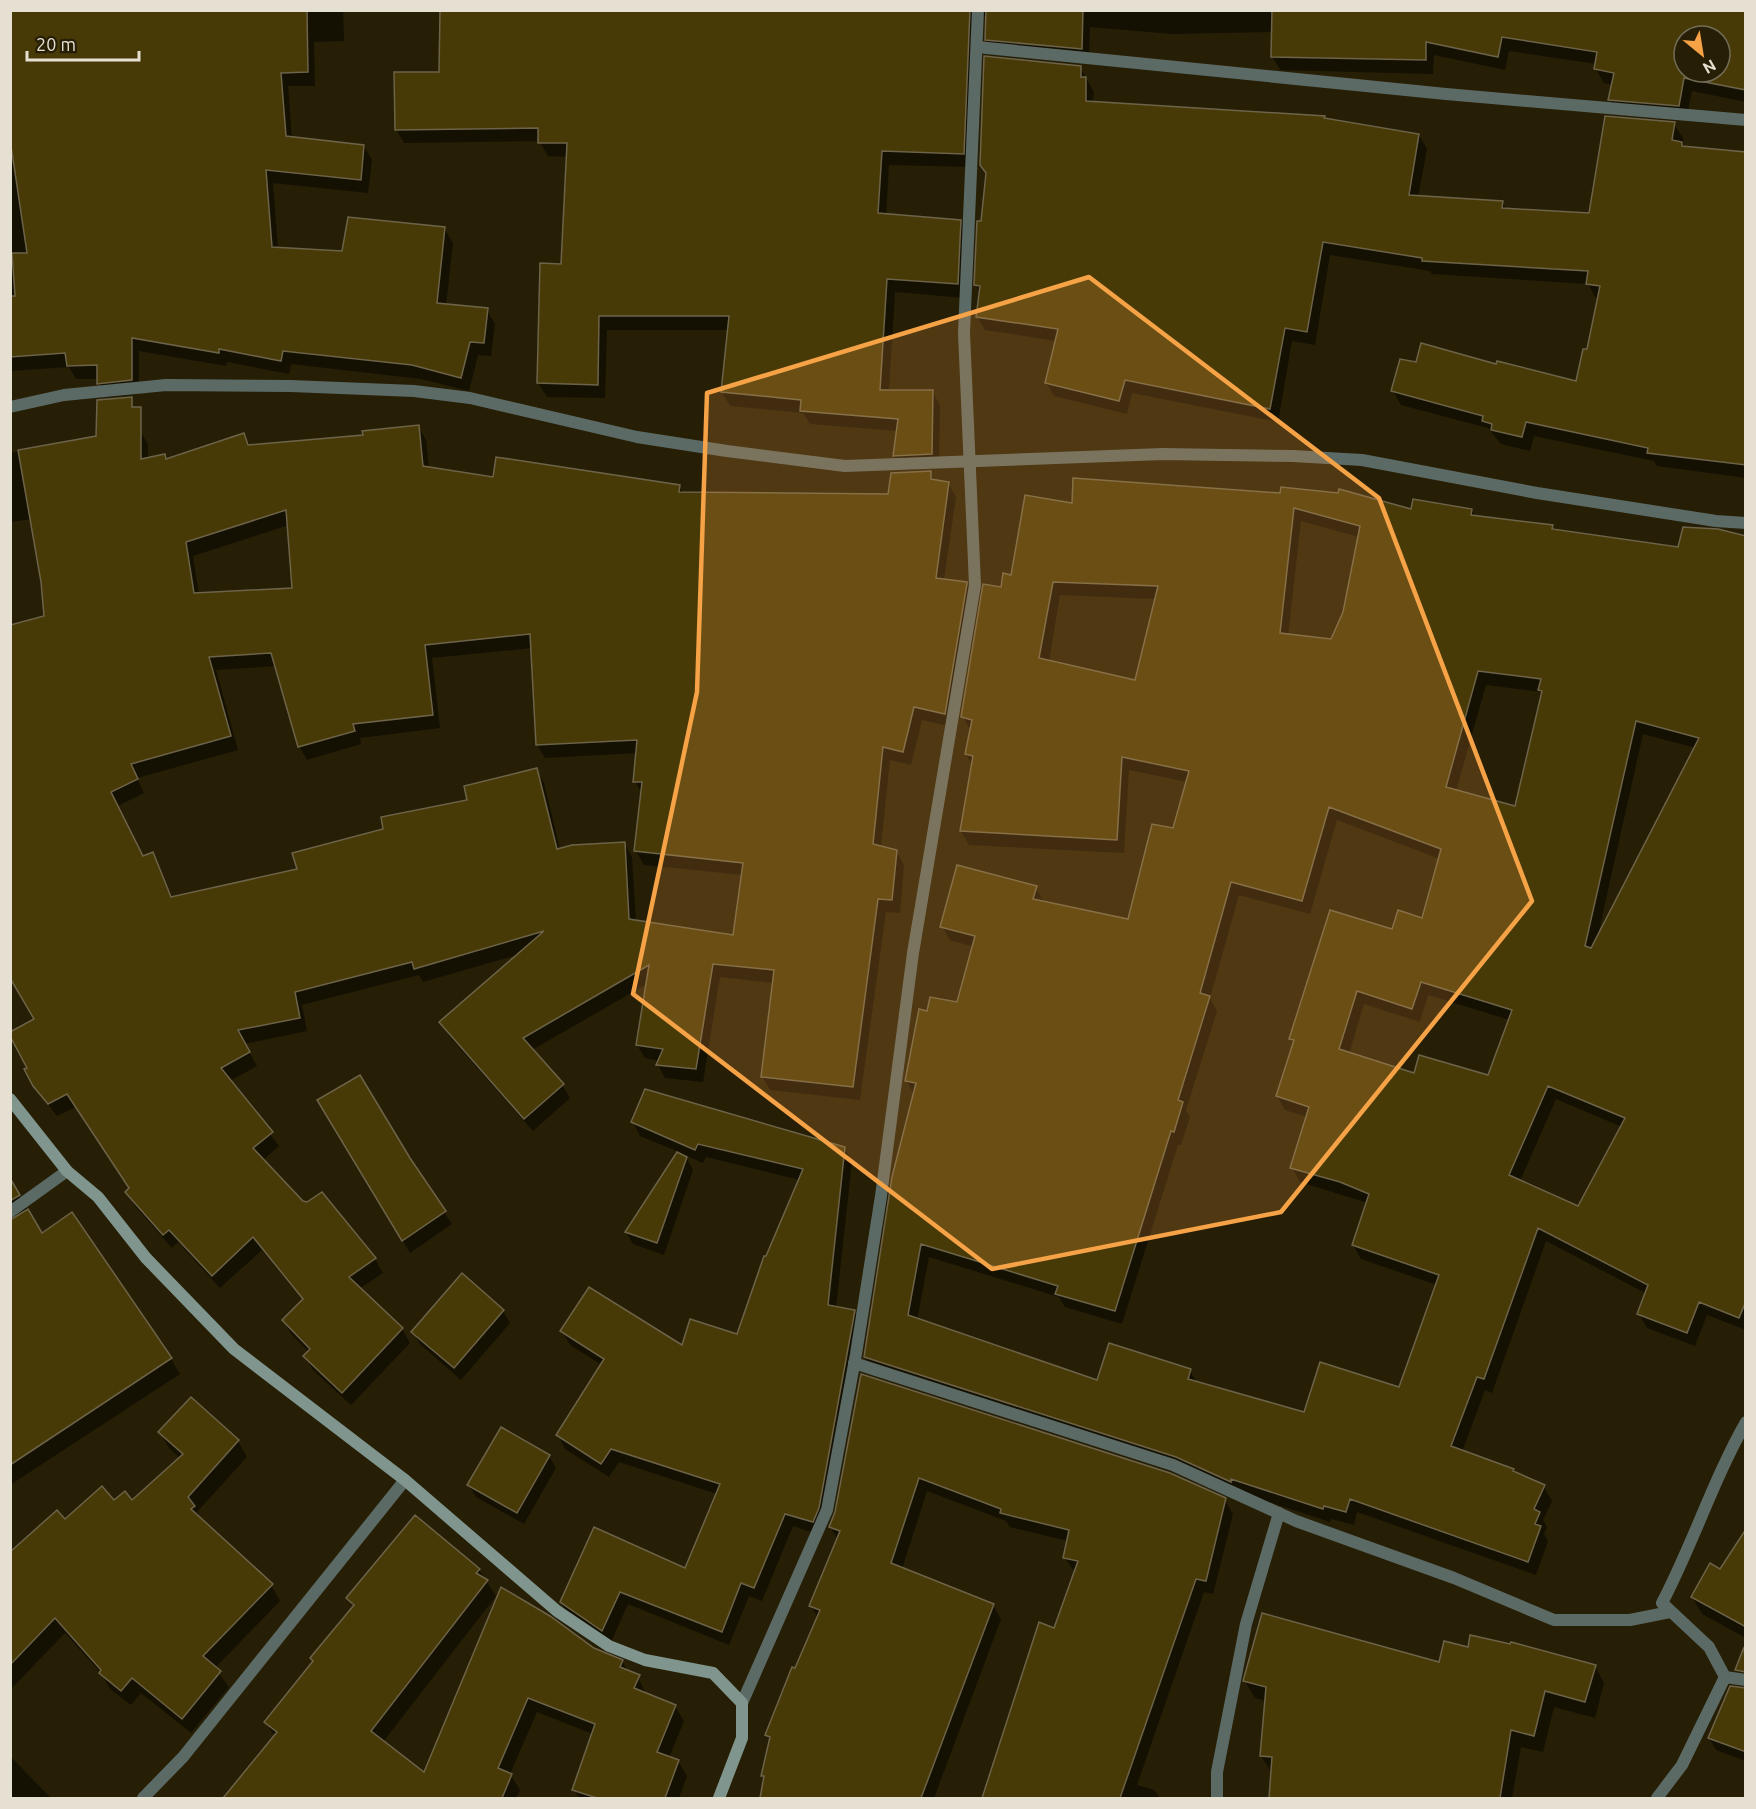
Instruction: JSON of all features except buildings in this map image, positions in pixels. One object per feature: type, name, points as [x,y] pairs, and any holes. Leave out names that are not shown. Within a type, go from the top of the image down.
[{"type":"street","points":[[719,1798],[742,1738],[742,1702],[827,1510],[881,1196],[913,953],[975,585],[964,333],[978,10]]},
{"type":"street","points":[[977,47],[1446,94],[1746,120]]},
{"type":"street","points":[[10,407],[64,395],[166,385],[291,386],[414,391],[470,398],[637,437],[727,452],[845,466],[1163,454],[1293,456],[1362,460],[1537,493],[1716,521],[1746,523]]},
{"type":"street","points":[[10,1099],[68,1171],[98,1197],[146,1258],[234,1349],[405,1479],[557,1611],[609,1646],[645,1660],[712,1673],[742,1702]]},
{"type":"street","points":[[10,1212],[68,1171]]},
{"type":"street","points":[[854,1363],[1173,1465],[1280,1513],[1454,1578],[1554,1620],[1630,1620],[1670,1612]]},
{"type":"street","points":[[1725,1677],[1709,1647],[1662,1603],[1688,1555],[1724,1460],[1746,1422]]},
{"type":"street","points":[[143,1798],[183,1757],[405,1479]]},
{"type":"street","points":[[1217,1798],[1217,1772],[1246,1624],[1280,1513]]},
{"type":"street","points":[[1725,1677],[1746,1680]]},
{"type":"street","points":[[1657,1798],[1682,1765],[1725,1677]]},
{"type":"highlighted area","points":[[1089,277],[1379,498],[1532,901],[1281,1212],[992,1269],[633,994],[697,692],[707,393]]}]
